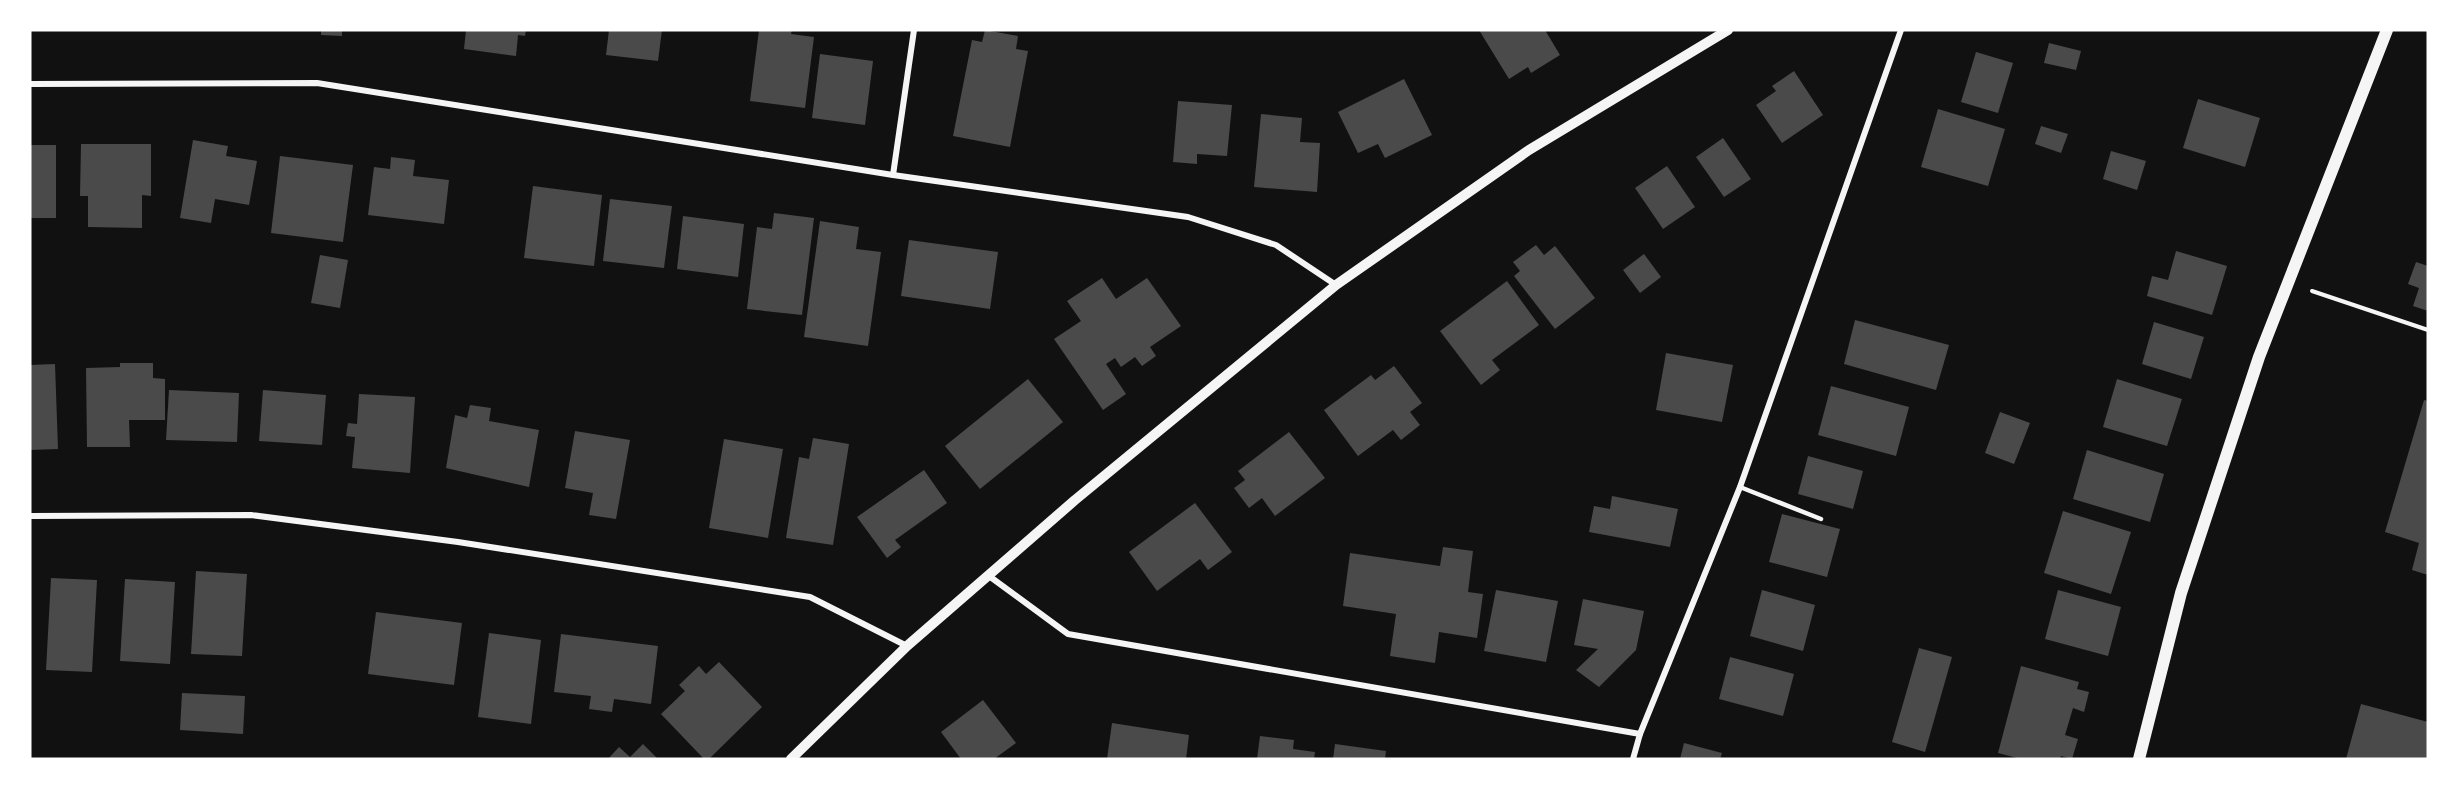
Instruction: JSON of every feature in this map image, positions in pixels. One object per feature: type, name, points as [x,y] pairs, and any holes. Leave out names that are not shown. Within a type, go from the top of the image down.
[{"type":"main road","points":[[2139,759],[2181,593],[2259,357],[2387,30]]},
{"type":"street","points":[[893,175],[914,30]]},
{"type":"street","points":[[791,759],[907,646],[1075,500],[1336,285],[1528,150],[1728,30]]},
{"type":"street","points":[[1633,759],[1640,734],[1740,487],[1901,30]]},
{"type":"street","points":[[30,84],[317,83],[893,175],[1188,217],[1276,245],[1336,285]]},
{"type":"street","points":[[30,516],[251,514],[458,542],[810,597],[907,646]]},
{"type":"street","points":[[989,576],[1068,634],[1640,734]]},
{"type":"lane","points":[[1740,487],[1821,519]]},
{"type":"path","points":[[2288,283],[2428,330]]},
{"type":"building","points":[[321,30],[342,30],[342,36],[321,35]]},
{"type":"building","points":[[466,30],[526,30],[525,36],[518,35],[516,56],[464,49]]},
{"type":"building","points":[[609,30],[662,30],[658,61],[606,55]]},
{"type":"building","points":[[759,30],[792,30],[791,34],[814,37],[805,108],[750,101]]},
{"type":"building","points":[[985,30],[1018,36],[1016,49],[1028,51],[1010,147],[953,136],[972,40],[982,42]]},
{"type":"building","points":[[1479,30],[1545,30],[1560,55],[1531,73],[1528,67],[1509,79]]},
{"type":"building","points":[[2049,43],[2081,51],[2076,70],[2044,63]]},
{"type":"building","points":[[1976,52],[2013,63],[1998,113],[1961,102]]},
{"type":"building","points":[[820,54],[873,61],[865,125],[812,118]]},
{"type":"building","points":[[1794,71],[1823,115],[1782,143],[1756,105],[1776,91],[1772,86]]},
{"type":"building","points":[[1404,79],[1432,135],[1385,158],[1378,144],[1358,153],[1338,112]]},
{"type":"building","points":[[2198,99],[2260,118],[2245,167],[2183,148]]},
{"type":"building","points":[[1178,101],[1232,105],[1227,156],[1197,154],[1197,164],[1173,162]]},
{"type":"building","points":[[1938,109],[2005,129],[1988,186],[1921,167]]},
{"type":"building","points":[[1261,114],[1302,118],[1300,142],[1320,143],[1317,192],[1254,187]]},
{"type":"building","points":[[2041,126],[2068,134],[2061,153],[2035,144]]},
{"type":"building","points":[[1723,138],[1751,179],[1724,197],[1696,157]]},
{"type":"building","points":[[193,140],[228,146],[226,156],[257,161],[249,205],[215,199],[211,223],[180,218]]},
{"type":"building","points":[[81,144],[151,144],[151,196],[142,195],[142,228],[88,227],[88,196],[80,196]]},
{"type":"building","points":[[30,145],[56,145],[56,218],[30,218]]},
{"type":"building","points":[[2111,151],[2146,161],[2137,190],[2103,179]]},
{"type":"building","points":[[280,156],[353,165],[343,242],[271,233]]},
{"type":"building","points":[[391,157],[415,160],[413,176],[449,180],[444,224],[368,215],[374,167],[390,169]]},
{"type":"building","points":[[1667,166],[1695,207],[1663,229],[1635,188]]},
{"type":"building","points":[[533,186],[602,195],[594,266],[524,258]]},
{"type":"building","points":[[610,199],[672,206],[664,268],[603,261]]},
{"type":"building","points":[[774,213],[814,218],[802,315],[747,309],[757,227],[772,229]]},
{"type":"building","points":[[683,216],[744,224],[738,277],[677,269]]},
{"type":"building","points":[[820,221],[859,227],[856,249],[881,252],[868,346],[804,337]]},
{"type":"building","points":[[909,240],[998,252],[990,309],[901,296]]},
{"type":"building","points":[[1536,245],[1544,255],[1555,246],[1595,298],[1555,329],[1514,276],[1520,271],[1513,262]]},
{"type":"building","points":[[2176,251],[2227,266],[2212,315],[2147,296],[2152,276],[2168,280]]},
{"type":"building","points":[[1644,254],[1661,277],[1640,293],[1623,270]]},
{"type":"building","points":[[320,255],[348,260],[340,308],[311,303]]},
{"type":"building","points":[[2416,262],[2428,266],[2428,311],[2413,306],[2419,288],[2408,284]]},
{"type":"building","points":[[1102,278],[1116,299],[1147,278],[1181,326],[1150,347],[1156,356],[1142,366],[1135,357],[1121,367],[1115,358],[1106,364],[1126,394],[1103,410],[1054,339],[1081,321],[1067,301]]},
{"type":"building","points":[[1507,281],[1539,325],[1492,360],[1500,370],[1481,385],[1440,331]]},
{"type":"building","points":[[1855,320],[1949,345],[1936,390],[1844,364]]},
{"type":"building","points":[[2154,322],[2204,337],[2191,379],[2142,364]]},
{"type":"building","points":[[1666,353],[1733,365],[1722,422],[1656,410]]},
{"type":"building","points":[[120,363],[153,363],[153,378],[165,379],[165,420],[129,420],[130,447],[87,447],[86,368],[120,367]]},
{"type":"building","points":[[55,364],[58,449],[30,450],[30,365]]},
{"type":"building","points":[[1394,366],[1422,403],[1410,412],[1420,425],[1401,440],[1393,430],[1358,456],[1324,410],[1371,375],[1375,380]]},
{"type":"building","points":[[1028,379],[1063,422],[980,489],[945,446]]},
{"type":"building","points":[[2117,379],[2182,399],[2167,446],[2103,427]]},
{"type":"building","points":[[1831,386],[1909,407],[1896,456],[1818,435]]},
{"type":"building","points":[[169,390],[239,393],[237,442],[166,440]]},
{"type":"building","points":[[263,390],[326,395],[322,445],[259,441]]},
{"type":"building","points":[[359,394],[415,397],[410,473],[352,468],[355,437],[346,436],[348,423],[357,424]]},
{"type":"building","points":[[2424,400],[2428,401],[2428,575],[2412,570],[2419,543],[2385,532]]},
{"type":"building","points":[[470,405],[491,408],[489,421],[539,430],[529,487],[446,468],[455,415],[467,418]]},
{"type":"building","points":[[2000,412],[2030,423],[2014,464],[1985,453]]},
{"type":"building","points":[[575,431],[630,440],[616,519],[589,515],[593,493],[565,488]]},
{"type":"building","points":[[1289,432],[1325,478],[1275,516],[1262,498],[1249,508],[1234,488],[1245,480],[1238,471]]},
{"type":"building","points":[[813,438],[849,444],[833,545],[786,538],[799,457],[809,459]]},
{"type":"building","points":[[724,439],[783,449],[768,538],[709,528]]},
{"type":"building","points":[[2087,450],[2164,474],[2150,522],[2073,499]]},
{"type":"building","points":[[1808,456],[1863,471],[1853,509],[1798,494]]},
{"type":"building","points":[[924,470],[947,503],[895,540],[901,547],[887,558],[857,517]]},
{"type":"building","points":[[1612,496],[1678,509],[1670,547],[1589,532],[1594,506],[1610,509]]},
{"type":"building","points":[[1195,503],[1232,552],[1208,570],[1200,559],[1157,591],[1129,552]]},
{"type":"building","points":[[2063,511],[2131,532],[2111,594],[2044,573]]},
{"type":"building","points":[[1782,514],[1840,529],[1827,577],[1769,562]]},
{"type":"building","points":[[1443,547],[1473,551],[1468,592],[1483,594],[1477,638],[1439,632],[1435,663],[1390,656],[1396,614],[1343,606],[1350,553],[1440,566]]},
{"type":"building","points":[[196,571],[247,574],[242,656],[191,654]]},
{"type":"building","points":[[51,578],[97,580],[92,672],[46,670]]},
{"type":"building","points":[[125,579],[175,582],[170,664],[120,661]]},
{"type":"building","points":[[1496,590],[1558,601],[1546,662],[1484,651]]},
{"type":"building","points":[[1762,590],[1815,605],[1803,651],[1750,636]]},
{"type":"building","points":[[2058,590],[2121,607],[2108,656],[2045,639]]},
{"type":"building","points":[[1583,599],[1644,611],[1636,650],[1599,687],[1576,670],[1598,649],[1574,645]]},
{"type":"building","points":[[376,612],[462,623],[454,685],[368,674]]},
{"type":"building","points":[[489,633],[541,640],[531,724],[478,717]]},
{"type":"building","points":[[561,634],[658,646],[651,704],[614,699],[612,712],[589,709],[591,696],[554,692]]},
{"type":"building","points":[[1919,648],[1952,657],[1925,752],[1892,742]]},
{"type":"building","points":[[1730,657],[1794,674],[1783,716],[1719,699]]},
{"type":"building","points":[[719,662],[762,707],[709,759],[704,759],[661,714],[685,691],[679,685],[699,666],[706,674]]},
{"type":"building","points":[[2021,666],[2079,682],[2077,689],[2089,692],[2084,712],[2073,708],[2065,735],[2078,739],[2072,759],[2061,756],[2060,759],[2021,759],[1998,753]]},
{"type":"building","points":[[182,693],[245,696],[243,734],[180,730]]},
{"type":"building","points":[[983,700],[1016,743],[994,759],[961,759],[941,732]]},
{"type":"building","points":[[2361,704],[2428,722],[2428,759],[2346,759]]},
{"type":"building","points":[[1112,723],[1189,735],[1186,759],[1107,759]]},
{"type":"building","points":[[1260,736],[1294,740],[1293,749],[1315,752],[1314,759],[1257,759]]},
{"type":"building","points":[[1684,743],[1722,753],[1720,759],[1680,759]]},
{"type":"building","points":[[643,744],[658,759],[608,759],[619,747],[630,757]]},
{"type":"building","points":[[1335,744],[1386,751],[1385,759],[1333,759]]}]
